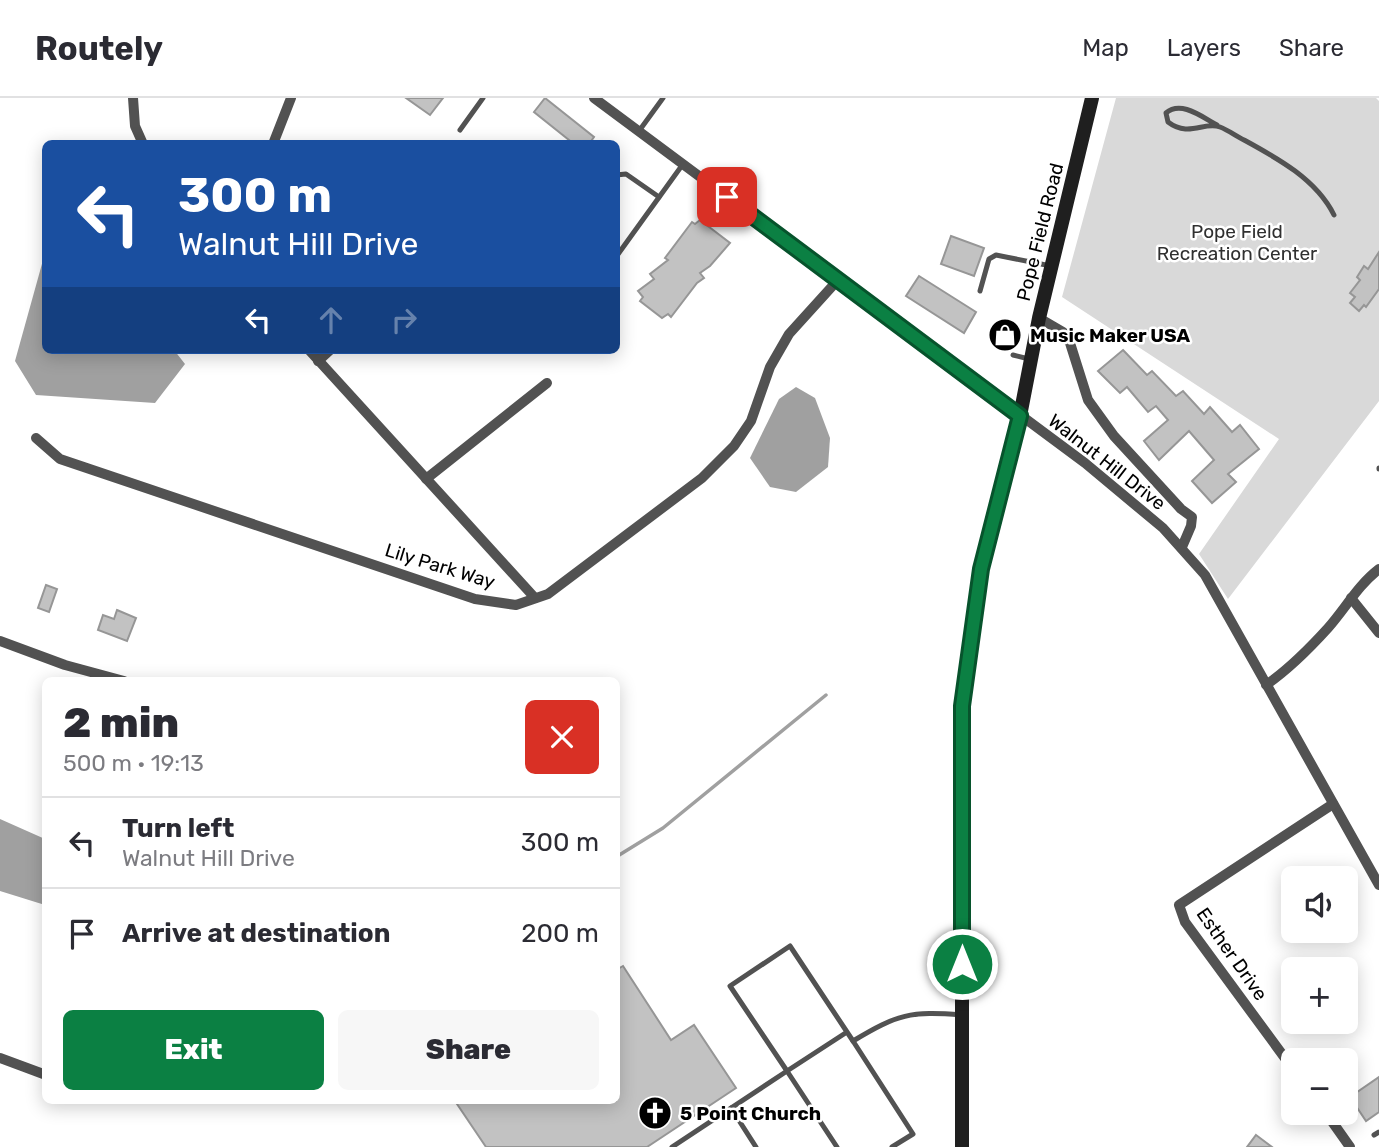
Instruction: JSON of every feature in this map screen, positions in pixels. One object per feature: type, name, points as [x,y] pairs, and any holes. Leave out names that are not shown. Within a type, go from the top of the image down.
[{"type":"street","points":[[133,98],[135,126],[141,140]]},
{"type":"street","points":[[275,140],[291,98]]},
{"type":"street","name":"Walnut Hill Drive","points":[[594,98],[1085,463],[1182,547],[1205,575],[1379,885]]},
{"type":"street","name":"Pope Field Road","points":[[962,1147],[962,706],[981,569],[1020,416],[1039,318],[1092,98]]},
{"type":"street","name":"Lily Park Way","points":[[36,438],[60,459],[475,599],[516,605],[548,594],[702,478],[734,446],[751,421],[770,367],[789,334],[837,281]]},
{"type":"street","points":[[1039,318],[1063,332],[1070,343],[1088,400],[1114,436],[1181,509],[1192,517],[1192,526],[1182,547]]},
{"type":"street","points":[[312,354],[535,598]]},
{"type":"street","points":[[318,361],[326,354]]},
{"type":"street","points":[[426,479],[547,383]]},
{"type":"street","points":[[1266,685],[1283,674],[1328,628],[1351,598],[1379,569]]},
{"type":"street","points":[[1351,598],[1379,633]]},
{"type":"street","points":[[0,641],[65,665],[109,677]]},
{"type":"street","name":"Esther Drive","points":[[1281,1053],[1185,922],[1179,905],[1334,804]]},
{"type":"street","points":[[0,1058],[42,1074]]},
{"type":"street","points":[[1334,1125],[1350,1147]]},
{"type":"lane","points":[[460,130],[483,98]]},
{"type":"lane","points":[[639,131],[663,98]]},
{"type":"lane","points":[[1217,125],[1193,130],[1180,128],[1168,122],[1166,113],[1171,109],[1181,108],[1217,125],[1279,159],[1320,194],[1334,215]]},
{"type":"lane","points":[[620,251],[683,164]]},
{"type":"lane","points":[[620,175],[626,174],[659,197]]},
{"type":"lane","points":[[980,291],[989,259],[996,255],[1051,266]]},
{"type":"lane","points":[[1013,355],[1032,360]]},
{"type":"lane","points":[[837,1147],[730,986],[790,946],[913,1134],[892,1147]]},
{"type":"lane","points":[[853,1041],[877,1026],[903,1016],[923,1013],[962,1016]]},
{"type":"lane","points":[[672,1147],[847,1032]]},
{"type":"lane","points":[[731,1108],[756,1147]]},
{"type":"green space","name":"Pope Field Recreation Center","points":[[1116,98],[1376,98],[1379,101],[1379,401],[1228,599],[1199,554],[1279,439],[1062,297]]},
{"type":"shaded area","points":[[42,264],[42,354],[177,354],[185,364],[155,403],[36,395],[15,361]]},
{"type":"shaded area","points":[[796,387],[815,398],[830,438],[828,467],[796,492],[770,487],[750,458],[779,399]]},
{"type":"shaded area","points":[[0,819],[42,838],[42,904],[0,891]]},
{"type":"building","points":[[406,98],[443,98],[430,115]]},
{"type":"building","points":[[545,98],[594,137],[592,140],[569,140],[534,112]]},
{"type":"building","points":[[700,220],[730,243],[710,266],[700,273],[704,278],[697,283],[671,317],[668,314],[662,318],[640,301],[643,297],[638,291],[654,279],[650,274],[668,260],[665,258],[692,222],[695,224]]},
{"type":"building","points":[[951,236],[984,248],[974,276],[941,264]]},
{"type":"building","points":[[1379,252],[1379,289],[1366,307],[1364,305],[1359,311],[1350,303],[1355,297],[1350,293],[1360,280],[1357,277],[1364,266],[1368,269]]},
{"type":"building","points":[[919,276],[976,312],[964,333],[906,296]]},
{"type":"building","name":"Music Maker USA","points":[[1003,324],[1013,327],[1008,346],[997,343]]},
{"type":"building","points":[[1123,350],[1147,375],[1152,371],[1176,396],[1183,391],[1204,414],[1210,407],[1232,432],[1240,425],[1259,449],[1228,474],[1236,482],[1212,503],[1192,481],[1214,460],[1189,431],[1159,460],[1144,441],[1168,420],[1156,406],[1148,412],[1127,387],[1120,393],[1098,371]]},
{"type":"building","points":[[46,585],[57,589],[49,612],[38,608]]},
{"type":"building","points":[[117,610],[136,618],[127,641],[98,630],[103,615],[114,619]]},
{"type":"building","points":[[623,966],[671,1040],[694,1025],[736,1088],[647,1147],[486,1147],[457,1104],[620,1104],[620,968]]},
{"type":"building","points":[[1379,1077],[1379,1112],[1366,1121],[1358,1109],[1358,1091]]},
{"type":"building","points":[[1256,1135],[1272,1147],[1247,1147]]},
{"type":"waterway","points":[[620,855],[663,828],[826,695]]},
{"type":"place","name":"Music Maker USA","points":[[1005,335]]},
{"type":"place","name":"5 Point Church","points":[[655,1113]]},
{"type":"route","points":[[727,197],[1020,416],[981,569],[962,706],[962,964]]}]
